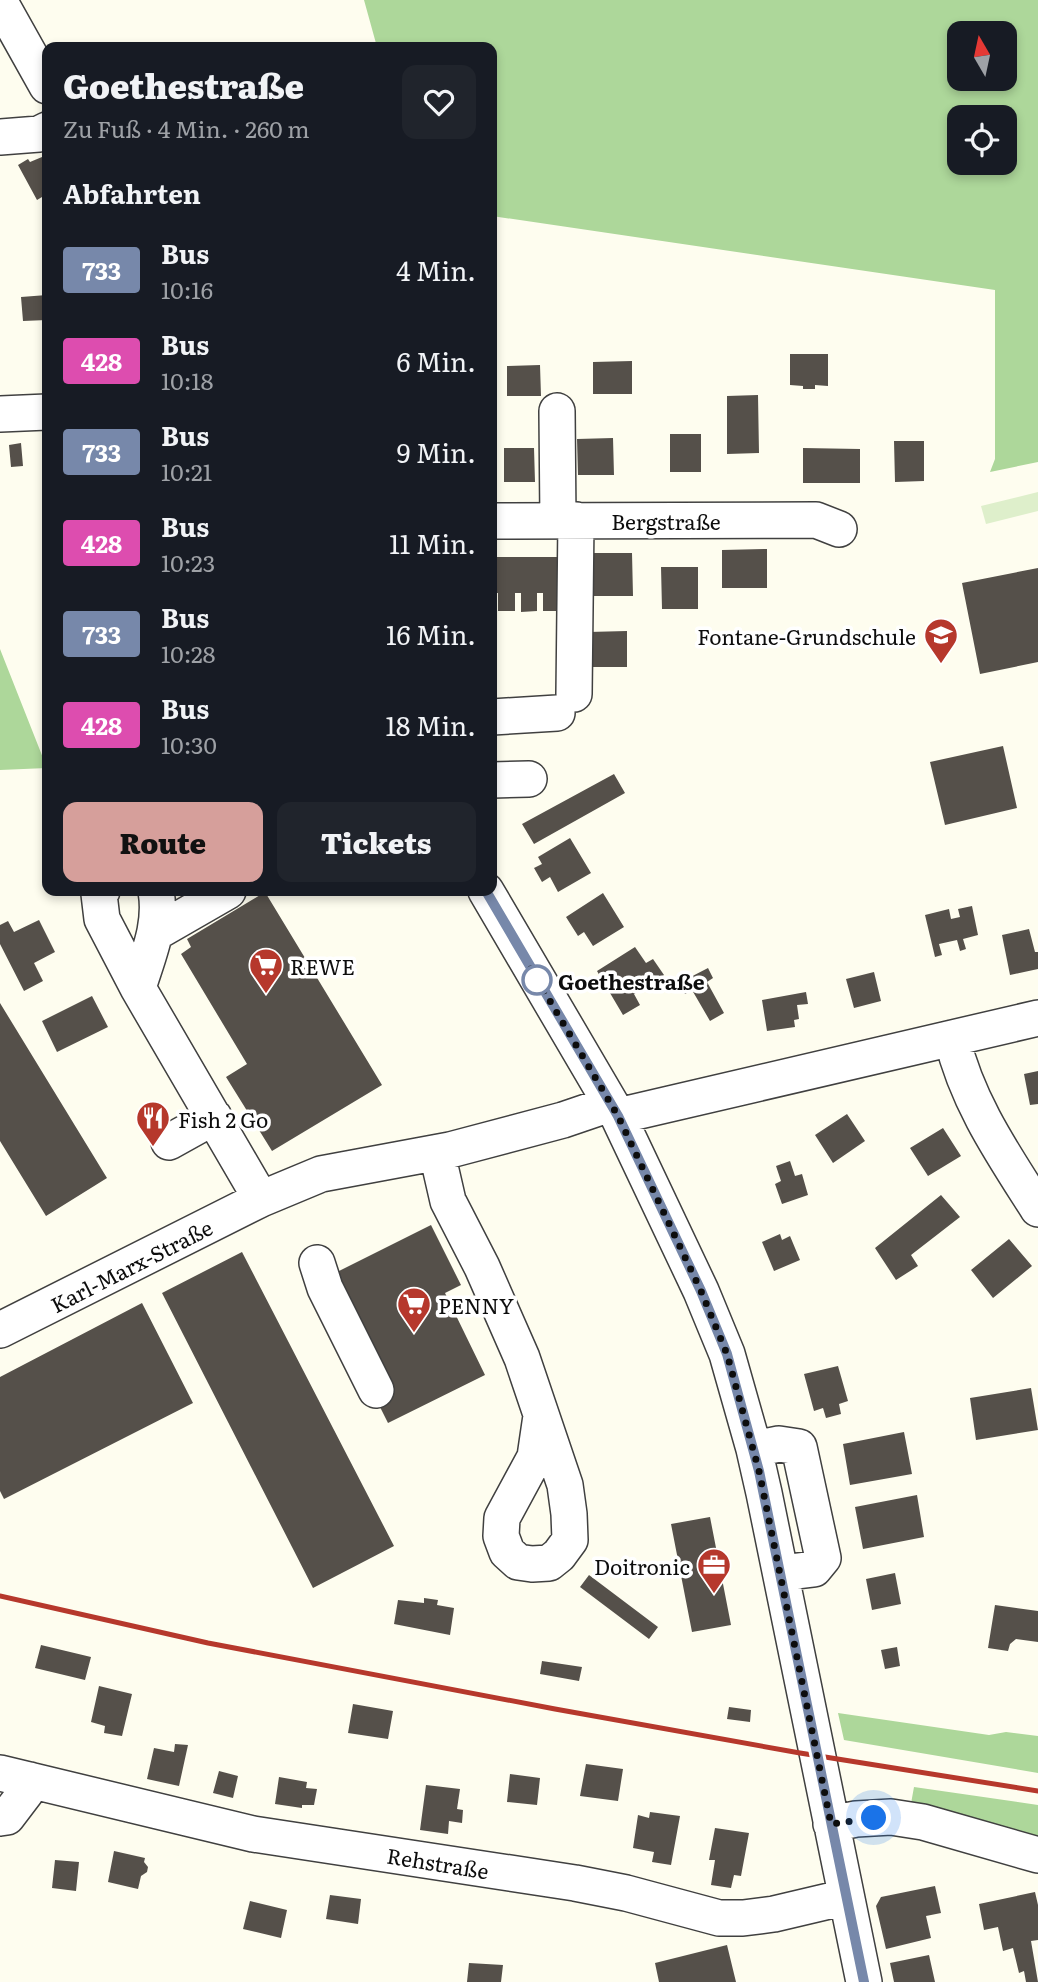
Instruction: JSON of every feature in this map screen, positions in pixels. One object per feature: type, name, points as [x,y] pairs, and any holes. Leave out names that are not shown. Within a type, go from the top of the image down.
[{"type":"street","points":[[0,2],[42,77]]},
{"type":"street","points":[[0,137],[42,132]]},
{"type":"street","points":[[497,717],[565,703],[567,520],[557,411]]},
{"type":"street","points":[[0,414],[42,412]]},
{"type":"street","name":"Bergstraße","points":[[497,521],[816,520],[839,529]]},
{"type":"street","points":[[497,780],[529,779]]},
{"type":"street","points":[[99,896],[102,919],[138,988],[261,1199]]},
{"type":"street","points":[[138,988],[155,933],[159,908],[157,896]]},
{"type":"street","points":[[155,933],[219,896]]},
{"type":"street","points":[[489,896],[614,1110],[701,1291],[727,1354],[754,1450],[781,1573],[864,1982]]},
{"type":"street","points":[[614,1110],[1038,1018]]},
{"type":"street","points":[[952,1038],[958,1065],[997,1147],[1038,1209]]},
{"type":"street","name":"Karl-Marx-Straße","points":[[0,1330],[261,1199],[321,1174],[437,1153],[563,1120],[614,1110]]},
{"type":"street","points":[[169,1142],[214,1117]]},
{"type":"street","points":[[437,1153],[448,1201],[482,1267],[513,1337],[541,1416]]},
{"type":"street","points":[[317,1263],[325,1288],[376,1390]]},
{"type":"street","name":"Rehstraße","points":[[0,1818],[7,1817],[26,1792],[15,1776]]},
{"type":"street","name":"Rehstraße","points":[[15,1776],[253,1834],[613,1890],[719,1918],[743,1919],[774,1914],[846,1897]]},
{"type":"street","points":[[831,1824],[891,1817],[923,1822],[1038,1855]]},
{"type":"green space","points":[[364,0],[1038,0],[1038,462],[990,472],[995,459],[995,290],[497,217],[497,42],[376,42]]},
{"type":"green space","points":[[1038,492],[1038,511],[986,524],[981,506]]},
{"type":"green space","points":[[0,649],[42,755],[42,768],[0,770]]},
{"type":"green space","points":[[838,1713],[989,1735],[1006,1732],[1038,1736],[1038,1773],[844,1740]]},
{"type":"green space","points":[[914,1787],[1038,1805],[1038,1845],[910,1809]]},
{"type":"building","points":[[42,157],[42,197],[37,200],[18,165],[28,159],[30,162]]},
{"type":"building","points":[[42,295],[42,320],[23,321],[21,297]]},
{"type":"building","points":[[790,354],[828,354],[828,386],[815,385],[815,389],[803,389],[803,386],[790,385]]},
{"type":"building","points":[[632,361],[632,394],[593,394],[593,362]]},
{"type":"building","points":[[540,365],[541,396],[507,396],[507,366]]},
{"type":"building","points":[[758,395],[759,453],[727,454],[727,396]]},
{"type":"building","points":[[670,434],[701,434],[701,472],[670,472]]},
{"type":"building","points":[[613,438],[614,475],[578,475],[577,439]]},
{"type":"building","points":[[894,441],[924,441],[924,481],[895,482]]},
{"type":"building","points":[[21,443],[23,466],[11,467],[9,445]]},
{"type":"building","points":[[504,448],[534,448],[535,482],[504,482]]},
{"type":"building","points":[[803,448],[860,449],[860,483],[803,483]]},
{"type":"building","points":[[767,549],[767,588],[722,588],[722,550]]},
{"type":"building","points":[[589,553],[632,553],[633,596],[589,596]]},
{"type":"building","points":[[497,557],[565,557],[559,611],[543,611],[543,593],[537,593],[537,611],[521,612],[521,593],[515,593],[515,611],[498,611]]},
{"type":"building","points":[[661,567],[698,567],[698,609],[662,609]]},
{"type":"building","points":[[1038,568],[1038,662],[980,674],[962,583]]},
{"type":"building","points":[[627,631],[627,667],[588,667],[588,632]]},
{"type":"building","points":[[1003,746],[1017,808],[945,825],[930,762]]},
{"type":"building","points":[[614,774],[625,793],[534,844],[522,824]]},
{"type":"building","points":[[570,838],[591,873],[558,892],[550,877],[542,882],[534,868],[542,864],[538,857]]},
{"type":"building","points":[[603,893],[624,927],[593,946],[584,932],[578,936],[566,917]]},
{"type":"building","name":"REWE","points":[[258,896],[267,896],[382,1085],[272,1151],[226,1077],[247,1064],[181,954],[191,947],[187,939]]},
{"type":"building","points":[[972,906],[978,935],[963,939],[966,949],[960,951],[957,940],[939,944],[942,955],[935,957],[925,915],[949,909],[951,919],[960,917],[958,909]]},
{"type":"building","points":[[39,920],[55,952],[34,963],[43,981],[24,991],[0,944],[0,925],[8,921],[14,932]]},
{"type":"building","points":[[1029,929],[1035,952],[1038,952],[1038,969],[1010,975],[1002,935]]},
{"type":"building","points":[[635,947],[646,963],[653,959],[664,975],[634,994],[640,1005],[623,1015],[597,971]]},
{"type":"building","points":[[708,968],[713,978],[707,982],[724,1013],[710,1021],[692,990],[685,994],[679,983]]},
{"type":"building","points":[[874,972],[881,1001],[854,1008],[846,979]]},
{"type":"building","points":[[806,992],[808,1004],[797,1005],[799,1019],[794,1020],[795,1027],[767,1031],[762,1000]]},
{"type":"building","points":[[92,996],[108,1027],[57,1052],[42,1021]]},
{"type":"building","points":[[0,1003],[107,1178],[46,1216],[0,1141]]},
{"type":"building","points":[[1038,1071],[1038,1104],[1030,1105],[1024,1074]]},
{"type":"building","points":[[847,1114],[865,1141],[833,1163],[815,1135]]},
{"type":"building","points":[[943,1128],[961,1156],[928,1176],[910,1148]]},
{"type":"building","points":[[790,1161],[795,1176],[802,1174],[808,1195],[782,1204],[775,1184],[781,1181],[776,1166]]},
{"type":"building","points":[[941,1195],[960,1217],[911,1255],[918,1266],[896,1280],[875,1248]]},
{"type":"building","name":"PENNY","points":[[431,1225],[461,1285],[445,1293],[485,1375],[388,1423],[375,1397],[333,1274]]},
{"type":"building","points":[[780,1234],[782,1240],[790,1236],[800,1260],[774,1271],[762,1242]]},
{"type":"building","points":[[1009,1239],[1032,1266],[993,1298],[971,1270]]},
{"type":"building","points":[[242,1252],[394,1546],[313,1588],[162,1293]]},
{"type":"building","points":[[142,1303],[193,1403],[4,1499],[0,1491],[0,1377]]},
{"type":"building","points":[[838,1366],[848,1401],[839,1404],[841,1414],[826,1418],[823,1408],[814,1411],[804,1374]]},
{"type":"building","points":[[1031,1388],[1038,1430],[976,1440],[970,1398]]},
{"type":"building","points":[[904,1432],[912,1474],[850,1485],[843,1444]]},
{"type":"building","points":[[917,1495],[924,1537],[863,1549],[855,1507]]},
{"type":"building","points":[[710,1517],[731,1625],[692,1632],[671,1524]]},
{"type":"building","points":[[895,1573],[901,1604],[872,1610],[866,1579]]},
{"type":"building","points":[[589,1575],[658,1627],[649,1639],[580,1587]]},
{"type":"building","points":[[424,1598],[438,1600],[437,1605],[454,1608],[450,1635],[394,1624],[398,1600],[424,1603]]},
{"type":"building","points":[[995,1605],[1038,1611],[1038,1642],[1016,1639],[1010,1644],[1008,1651],[988,1648]]},
{"type":"building","points":[[41,1645],[91,1657],[85,1680],[35,1668]]},
{"type":"building","points":[[897,1647],[900,1666],[885,1669],[881,1650]]},
{"type":"building","points":[[542,1661],[582,1667],[579,1681],[540,1674]]},
{"type":"building","points":[[99,1686],[132,1694],[122,1736],[104,1733],[105,1726],[91,1722]]},
{"type":"building","points":[[353,1704],[393,1711],[388,1739],[348,1733]]},
{"type":"building","points":[[729,1707],[751,1710],[750,1722],[727,1719]]},
{"type":"building","points":[[175,1744],[188,1745],[179,1786],[147,1779],[154,1748],[174,1752]]},
{"type":"building","points":[[586,1764],[623,1769],[618,1801],[580,1796]]},
{"type":"building","points":[[219,1771],[238,1776],[233,1798],[213,1793]]},
{"type":"building","points":[[510,1774],[540,1778],[537,1805],[507,1802]]},
{"type":"building","points":[[279,1777],[307,1782],[306,1788],[317,1789],[314,1805],[302,1805],[302,1808],[275,1804]]},
{"type":"building","points":[[426,1785],[460,1789],[457,1809],[463,1810],[462,1823],[449,1821],[448,1834],[420,1830]]},
{"type":"building","points":[[650,1812],[680,1816],[671,1865],[652,1862],[654,1852],[633,1848],[638,1815],[649,1818]]},
{"type":"building","points":[[715,1828],[749,1833],[741,1876],[734,1875],[731,1888],[711,1885],[715,1860],[709,1860]]},
{"type":"building","points":[[114,1851],[145,1858],[147,1872],[141,1876],[138,1889],[108,1882]]},
{"type":"building","points":[[55,1860],[79,1862],[76,1891],[52,1888]]},
{"type":"building","points":[[935,1886],[941,1913],[926,1916],[931,1938],[886,1949],[876,1906],[881,1897]]},
{"type":"building","points":[[1035,1892],[1038,1905],[1038,1940],[1031,1941],[1038,1982],[1026,1982],[1024,1971],[1019,1973],[1013,1948],[1003,1951],[998,1927],[984,1930],[979,1904]]},
{"type":"building","points":[[330,1895],[361,1899],[358,1924],[326,1919]]},
{"type":"building","points":[[250,1901],[287,1910],[281,1938],[243,1929]]},
{"type":"building","points":[[727,1945],[736,1982],[659,1982],[655,1963]]},
{"type":"building","points":[[929,1955],[935,1982],[894,1982],[890,1963]]},
{"type":"building","points":[[469,1963],[503,1965],[501,1982],[467,1982]]},
{"type":"railway","points":[[0,1596],[208,1643],[555,1709],[800,1753],[1038,1791]]},
{"type":"bus line","name":"733","points":[[489,896],[618,1116],[701,1291],[727,1354],[759,1471],[864,1982]]},
{"type":"place","name":"Fontane-Grundschule","points":[[941,665]]},
{"type":"place","name":"Goethestraße","points":[[537,980]]},
{"type":"place","name":"REWE","points":[[266,995]]},
{"type":"place","name":"Fish 2 Go","points":[[153,1148]]},
{"type":"place","name":"PENNY","points":[[414,1334]]},
{"type":"place","name":"Doitronic","points":[[714,1595]]},
{"type":"route","points":[[537,980],[531,969],[618,1116],[701,1291],[727,1354],[759,1471],[831,1824],[874,1818]]}]
